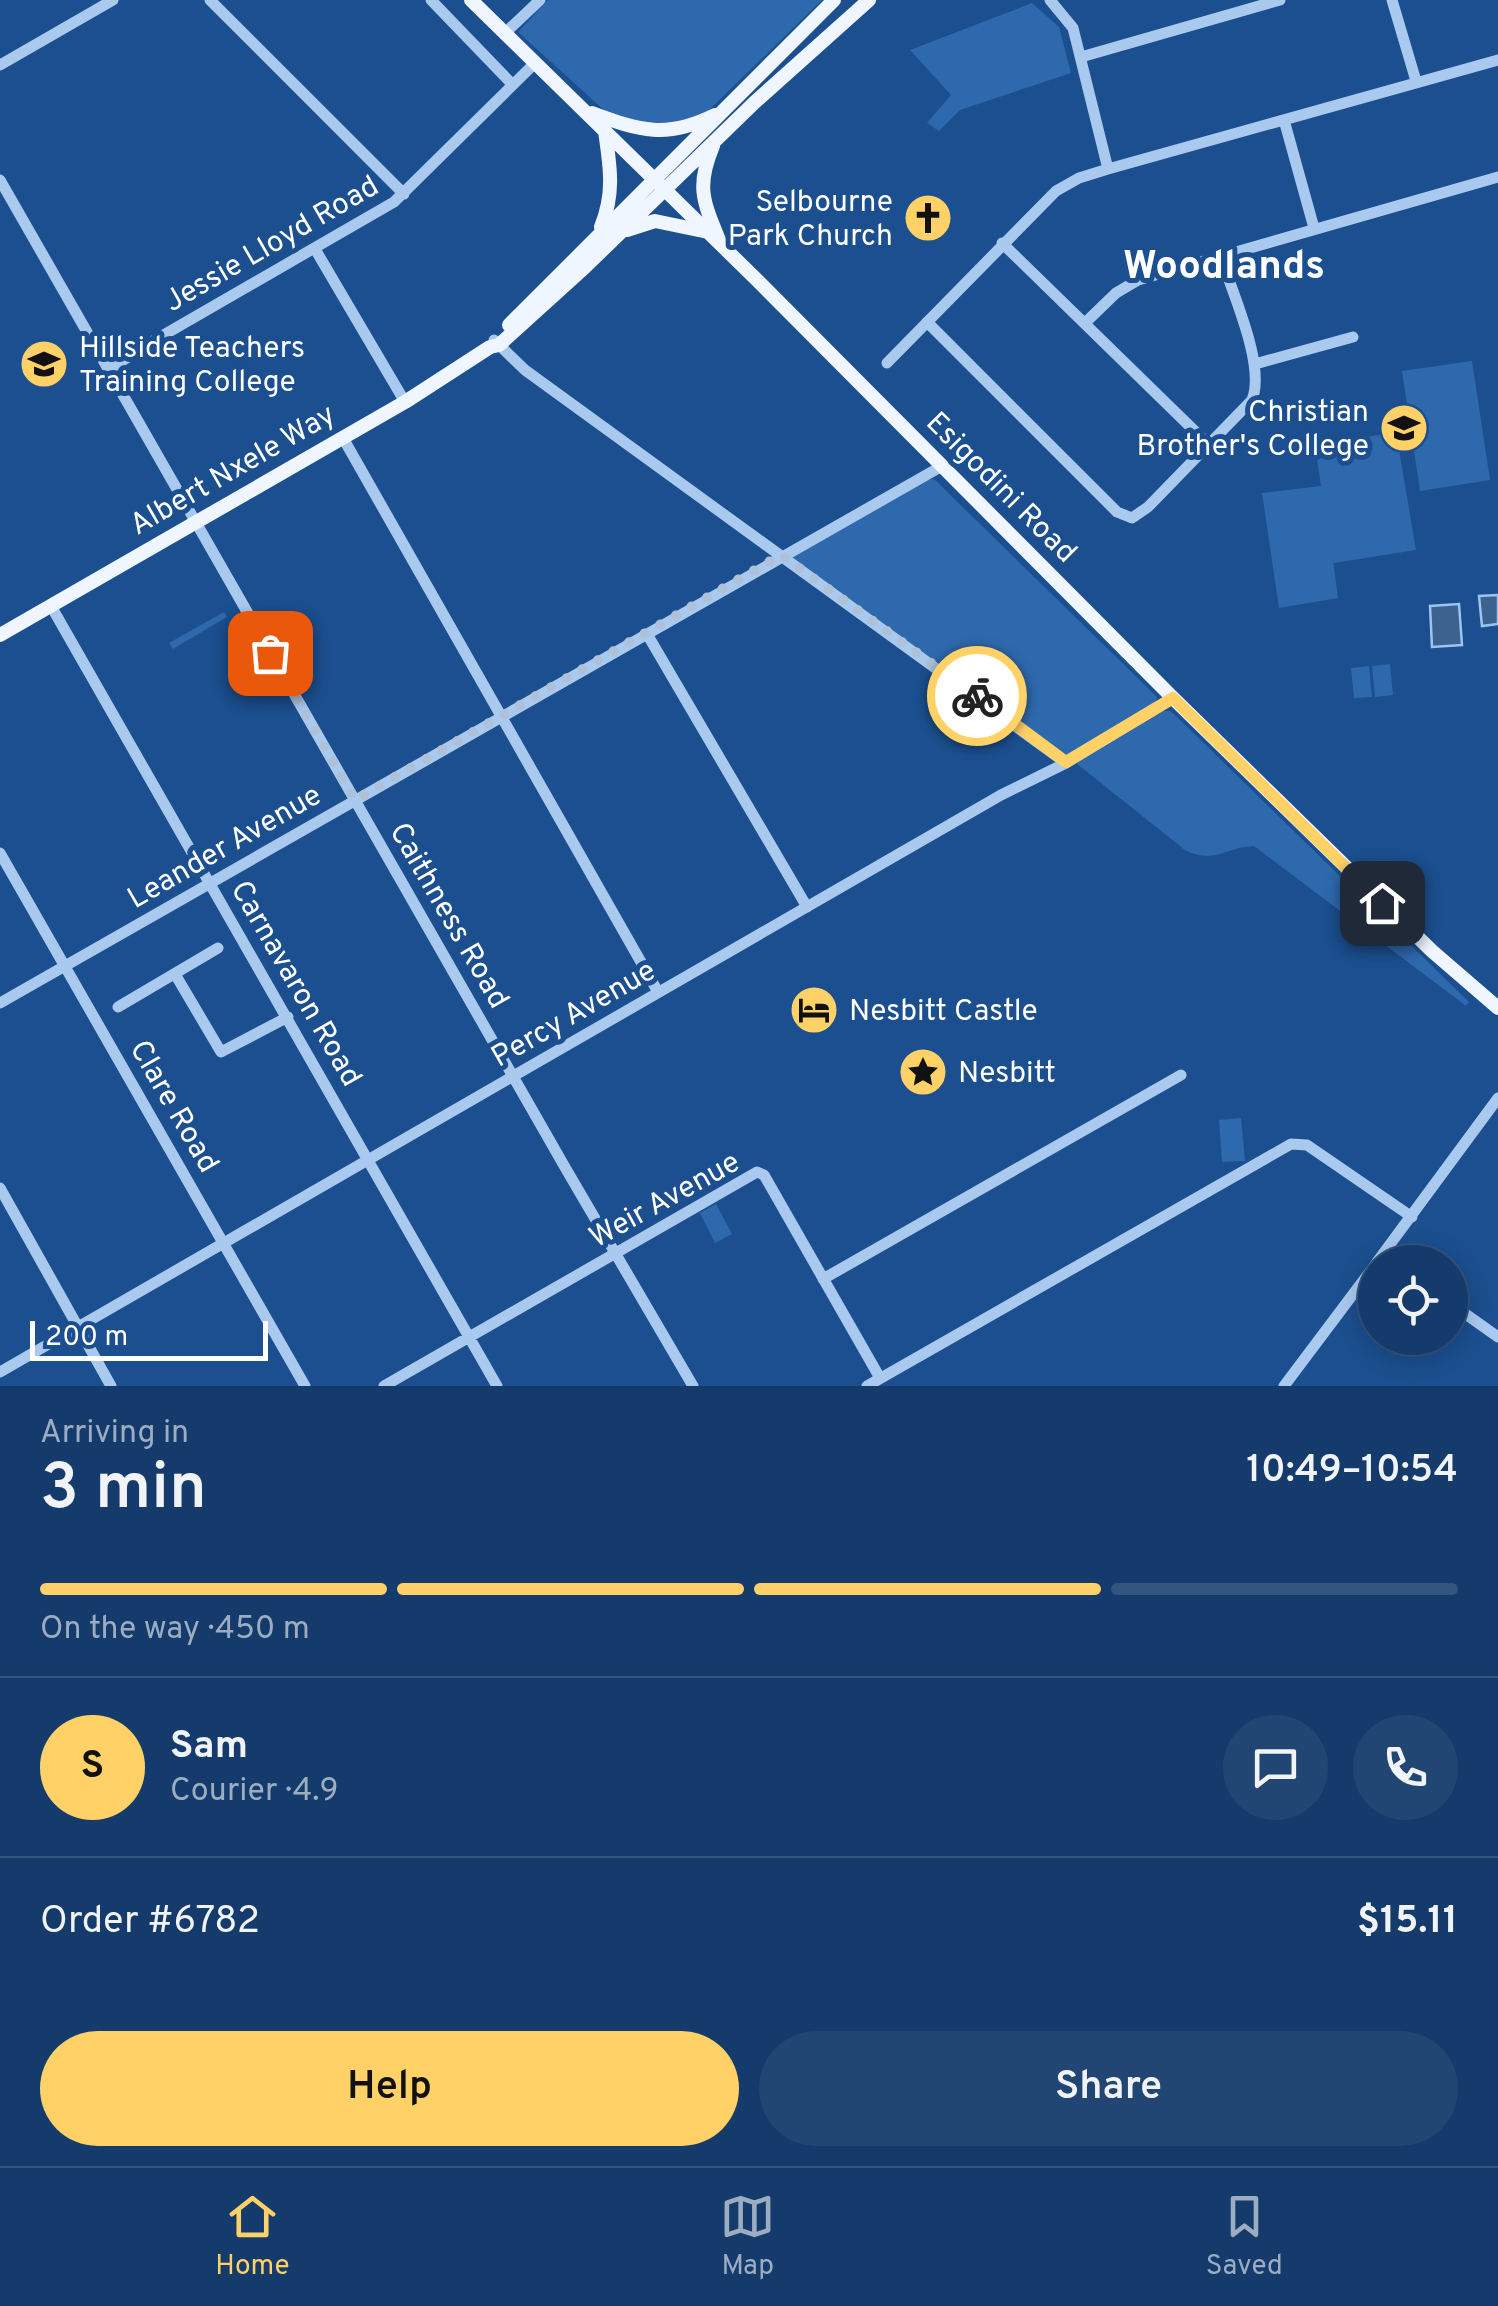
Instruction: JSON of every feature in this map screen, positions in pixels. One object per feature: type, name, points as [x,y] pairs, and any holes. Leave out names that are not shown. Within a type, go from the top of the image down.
[{"type":"main road","name":"Esigodini Road","points":[[471,0],[709,232],[1173,698],[1432,951],[1498,1008]]},
{"type":"main road","name":"Albert Nxele Way","points":[[0,635],[405,402],[494,344],[618,234],[729,107],[834,0]]},
{"type":"main road","name":"Albert Nxele Way","points":[[494,344],[597,237],[715,141],[868,0]]},
{"type":"main road","points":[[582,109],[634,128],[660,131],[696,124],[729,107]]},
{"type":"main road","points":[[597,237],[609,208],[612,180],[605,130]]},
{"type":"main road","points":[[715,141],[704,166],[702,192],[721,245]]},
{"type":"main road","points":[[618,234],[655,221],[709,232]]},
{"type":"street","points":[[210,0],[404,194]]},
{"type":"street","points":[[430,0],[512,84]]},
{"type":"street","points":[[504,34],[540,0]]},
{"type":"street","points":[[1050,0],[1070,21],[1108,169]]},
{"type":"street","points":[[1081,57],[1280,0]]},
{"type":"street","points":[[1392,0],[1416,81]]},
{"type":"street","points":[[0,65],[106,2]]},
{"type":"street","points":[[887,364],[1002,243],[1056,191],[1079,178],[1498,60]]},
{"type":"street","name":"Jessie Lloyd Road","points":[[110,370],[404,194],[534,64]]},
{"type":"street","points":[[1284,120],[1314,228]]},
{"type":"street","points":[[1086,322],[1116,293],[1138,280],[1498,177]]},
{"type":"street","name":"Caithness Road","points":[[0,180],[694,1386]]},
{"type":"street","points":[[1002,243],[1208,444]]},
{"type":"street","points":[[315,249],[405,402]]},
{"type":"street","points":[[927,322],[1124,517],[1140,516],[1252,400],[1255,364],[1221,258]]},
{"type":"street","points":[[1255,364],[1353,337]]},
{"type":"street","points":[[494,344],[1066,762]]},
{"type":"street","points":[[343,438],[658,992]]},
{"type":"street","name":"Leander Avenue","points":[[0,1003],[942,466]]},
{"type":"street","name":"Carnavaron Road","points":[[51,606],[497,1386]]},
{"type":"street","points":[[646,634],[807,907]]},
{"type":"street","name":"Percy Avenue","points":[[0,1372],[1173,698]]},
{"type":"street","name":"Clare Road","points":[[0,852],[305,1386]]},
{"type":"street","points":[[118,1007],[218,948]]},
{"type":"street","points":[[174,974],[221,1052],[288,1018]]},
{"type":"street","points":[[823,1279],[1181,1075]]},
{"type":"street","points":[[1393,1245],[1498,1098]]},
{"type":"street","points":[[867,1386],[1291,1144],[1307,1145],[1412,1217]]},
{"type":"street","name":"Weir Avenue","points":[[384,1386],[758,1172],[764,1174],[880,1378]]},
{"type":"street","points":[[0,1188],[111,1386]]},
{"type":"street","points":[[1284,1386],[1358,1292]]},
{"type":"street","points":[[1468,1316],[1498,1337]]},
{"type":"shaded area","points":[[548,0],[822,0],[706,113],[684,124],[658,126],[606,112],[518,32]]},
{"type":"shaded area","points":[[1032,3],[1059,27],[1071,73],[960,110],[939,131],[927,123],[951,95],[910,50]]},
{"type":"shaded area","points":[[1472,361],[1490,480],[1420,491],[1402,371]]},
{"type":"shaded area","points":[[1396,432],[1416,550],[1334,563],[1333,560],[1338,598],[1279,608],[1262,493],[1321,486],[1315,446]]},
{"type":"shaded area","points":[[934,479],[1157,697],[1155,704],[1067,755],[793,559],[794,554]]},
{"type":"shaded area","points":[[1498,595],[1498,624],[1482,626],[1479,596]]},
{"type":"shaded area","points":[[1459,604],[1462,645],[1432,647],[1430,606]]},
{"type":"shaded area","points":[[224,612],[227,617],[173,649],[169,643]]},
{"type":"shaded area","points":[[1390,664],[1393,695],[1375,697],[1372,666]]},
{"type":"shaded area","points":[[1369,666],[1372,697],[1354,698],[1351,668]]},
{"type":"shaded area","points":[[1161,711],[1176,716],[1469,1002],[1466,1006],[1254,846],[1212,856],[1185,850],[1077,764],[1079,759]]},
{"type":"shaded area","points":[[1241,1118],[1245,1161],[1222,1162],[1219,1120]]},
{"type":"shaded area","points":[[716,1204],[732,1234],[715,1243],[700,1213]]},
{"type":"way so far","points":[[270,653],[355,800],[781,555],[977,696]]},
{"type":"place","name":"Selbourne Park Church","points":[[928,218]]},
{"type":"place","name":"Hillside Teachers Training College","points":[[44,364]]},
{"type":"place","name":"Christian Brother's College","points":[[1404,428]]},
{"type":"place","name":"Nesbitt Castle","points":[[814,1010]]},
{"type":"place","name":"Nesbitt","points":[[923,1072]]},
{"type":"district","name":"Woodlands","points":[[1224,264]]},
{"type":"route","points":[[977,696],[1066,762],[1173,698],[1382,903]]}]
